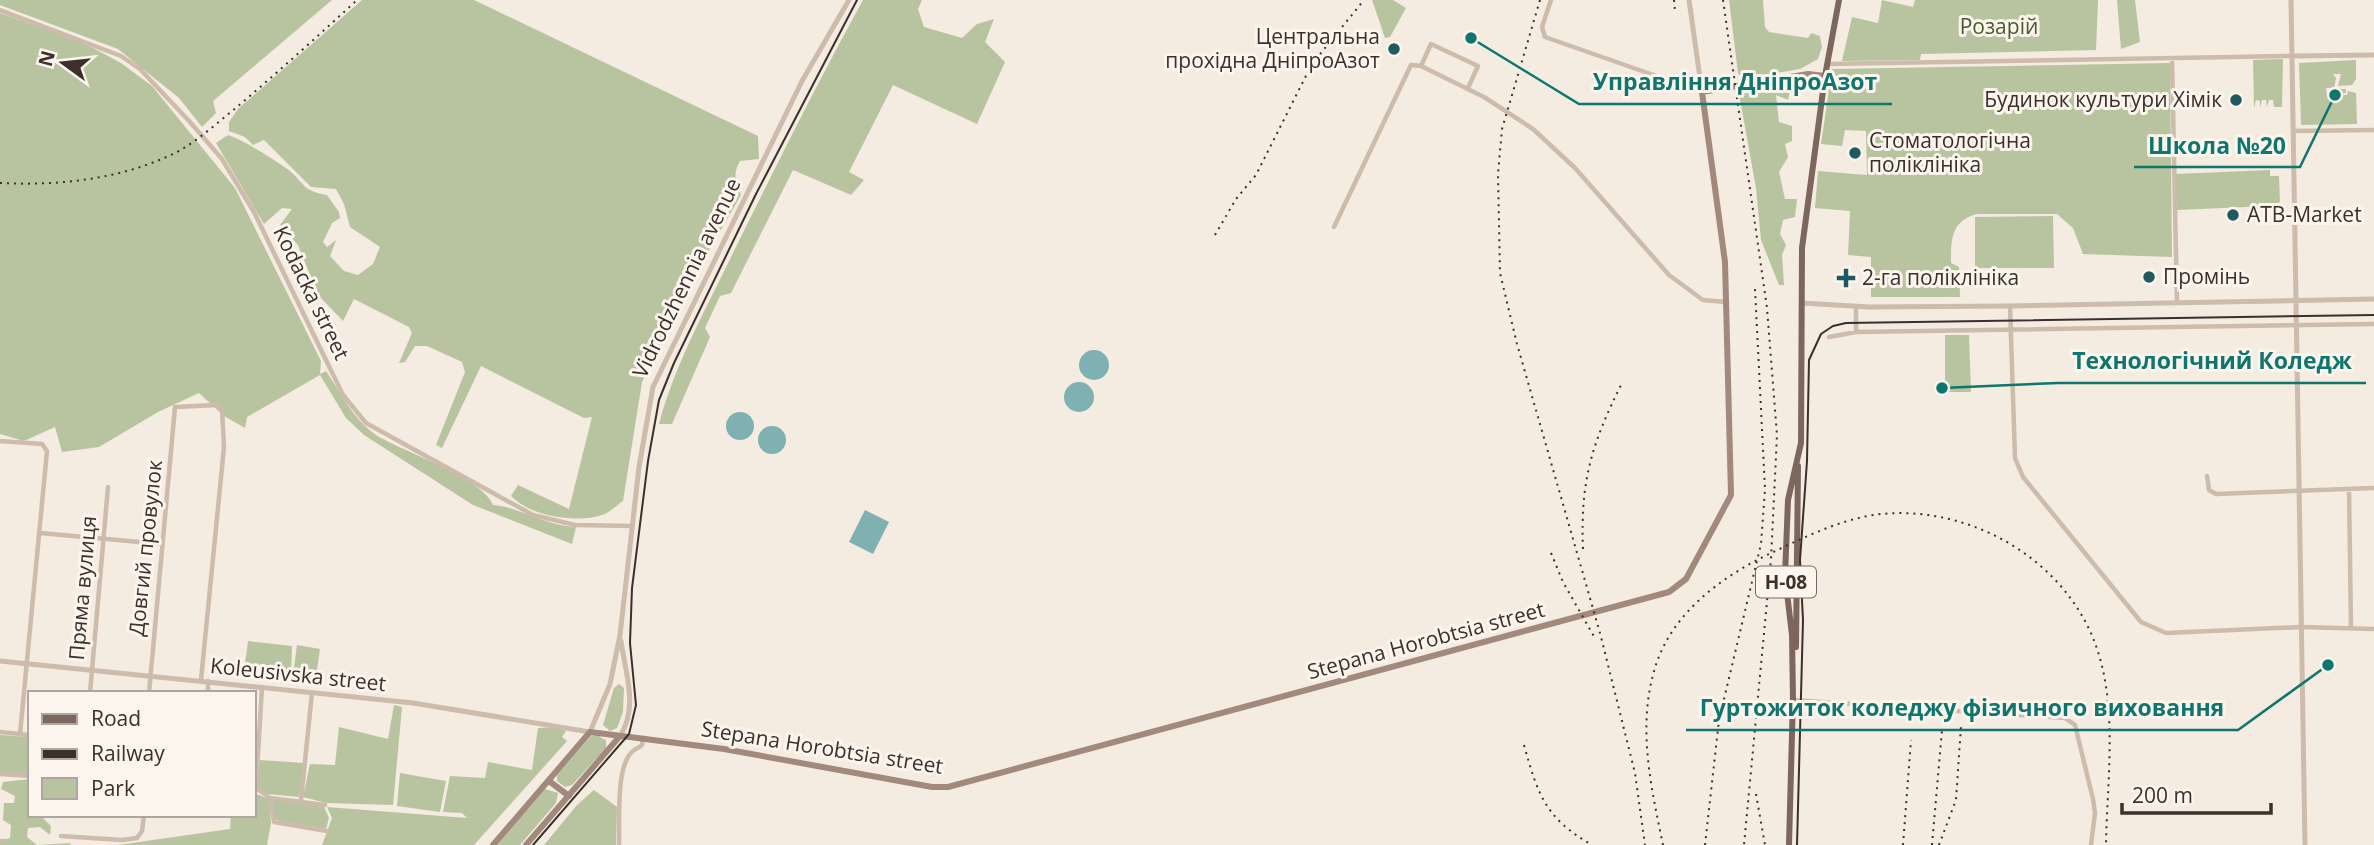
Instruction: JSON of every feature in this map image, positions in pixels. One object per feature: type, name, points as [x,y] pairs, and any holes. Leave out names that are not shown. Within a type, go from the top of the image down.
[{"type":"main road","name":"Н-08","points":[[1789,845],[1798,464],[1801,443],[1802,248],[1825,76],[1839,0]]},
{"type":"main road","points":[[1702,92],[1808,74],[1825,76]]},
{"type":"main road","name":"Stepana Horobtsia street","points":[[590,732],[643,737],[932,788],[948,787],[1669,592],[1685,579],[1731,495],[1725,262],[1702,92]]},
{"type":"main road","name":"Н-08","points":[[1793,700],[1792,635],[1785,576],[1788,500],[1798,464]]},
{"type":"main road","name":"Vidrodzhennia avenue","points":[[493,845],[590,732]]},
{"type":"main road","name":"Vidrodzhennia avenue","points":[[526,845],[620,736]]},
{"type":"main road","points":[[550,781],[569,796]]},
{"type":"street","name":"Vidrodzhennia avenue","points":[[590,732],[610,684],[620,635],[632,526],[653,387],[802,81],[849,0]]},
{"type":"street","points":[[1551,0],[1542,27],[1545,37],[1702,92]]},
{"type":"street","name":"Stepana Horobtsia street","points":[[1689,0],[1702,92]]},
{"type":"street","points":[[2291,0],[2305,845]]},
{"type":"street","name":"Kodacka street","points":[[0,10],[121,56],[140,69],[190,122],[222,159],[254,212],[343,395],[366,423],[533,515],[575,525],[632,526]]},
{"type":"street","points":[[1421,66],[1431,44],[1478,66],[1468,88]]},
{"type":"street","points":[[1827,64],[2374,55]]},
{"type":"street","points":[[2172,59],[2178,304]]},
{"type":"street","points":[[1334,227],[1411,65],[1421,66],[1507,109],[1550,143],[1669,275],[1703,300],[1727,302]]},
{"type":"street","points":[[2293,131],[2374,130]]},
{"type":"street","points":[[1802,303],[1856,306],[2010,306],[2374,299]]},
{"type":"street","points":[[1856,306],[1856,332]]},
{"type":"street","points":[[2010,306],[2015,457],[2023,477],[2141,622],[2165,633],[2302,627],[2374,629]]},
{"type":"street","points":[[1829,337],[1856,332],[2374,324]]},
{"type":"street","name":"Довгий провулок","points":[[149,691],[174,407],[217,405],[222,409],[225,429],[201,680]]},
{"type":"street","points":[[0,440],[42,444],[47,451],[20,734]]},
{"type":"street","points":[[2207,476],[2209,489],[2216,494],[2374,488]]},
{"type":"street","name":"Пряма вулиця","points":[[90,691],[108,487]]},
{"type":"street","points":[[2349,489],[2351,628]]},
{"type":"street","points":[[40,533],[162,544]]},
{"type":"street","name":"Vidrodzhennia avenue","points":[[620,635],[631,700],[629,717],[620,736]]},
{"type":"street","name":"Koleusivska street","points":[[0,662],[262,686],[499,715],[590,732]]},
{"type":"street","points":[[208,681],[208,691]]},
{"type":"street","points":[[256,775],[262,686]]},
{"type":"street","points":[[301,800],[312,692]]},
{"type":"street","points":[[1793,700],[2065,718],[2075,725],[2093,799],[2095,813],[2091,845]]},
{"type":"street","points":[[0,732],[28,735]]},
{"type":"street","points":[[619,845],[620,790],[634,736]]},
{"type":"street","points":[[632,751],[640,748],[643,737]]},
{"type":"street","points":[[0,774],[28,776]]},
{"type":"street","points":[[256,790],[270,797],[325,805]]},
{"type":"street","points":[[270,797],[274,822],[316,827],[327,831]]},
{"type":"street","points":[[61,836],[122,840],[136,838],[142,831],[144,817]]},
{"type":"green space","points":[[0,0],[332,0],[213,101],[216,113],[202,127],[179,98],[118,49],[0,5]]},
{"type":"green space","points":[[362,0],[474,0],[758,136],[759,159],[740,161],[735,174],[741,195],[692,280],[642,382],[623,501],[605,514],[582,518],[555,517],[530,509],[511,496],[518,485],[569,509],[592,417],[584,418],[481,366],[442,448],[436,445],[465,372],[462,362],[427,346],[415,346],[405,362],[399,363],[412,333],[409,327],[354,299],[343,321],[318,295],[298,245],[280,225],[292,209],[282,208],[264,224],[216,143],[228,135],[235,138],[286,168],[312,191],[327,195],[340,218],[332,223],[323,242],[327,247],[336,240],[330,256],[344,271],[358,275],[373,264],[380,247],[350,227],[344,204],[336,189],[311,187],[264,140],[253,145],[245,137],[229,131],[229,122],[238,109]]},
{"type":"green space","points":[[863,0],[922,0],[918,9],[924,27],[962,38],[977,24],[994,19],[985,42],[1005,62],[977,124],[893,85],[849,172],[864,180],[851,195],[793,170],[731,293],[720,296],[705,328],[710,337],[672,424],[659,424],[682,358],[702,316],[796,126]]},
{"type":"green space","points":[[1372,0],[1393,0],[1406,8],[1390,37],[1385,38]]},
{"type":"green space","points":[[1729,0],[1763,0],[1765,27],[1769,32],[1808,38],[1811,33],[1820,36],[1822,47],[1818,59],[1800,69],[1742,79],[1738,73]]},
{"type":"green space","name":"Розарій","points":[[1882,0],[1913,7],[1915,0],[2098,0],[2096,50],[1921,54],[1920,60],[1842,61],[1852,17],[1878,23]]},
{"type":"green space","points":[[2117,0],[2135,0],[2140,42],[2121,49]]},
{"type":"green space","points":[[0,13],[82,42],[121,63],[152,86],[235,188],[321,361],[320,374],[326,371],[363,424],[381,438],[476,486],[493,505],[552,523],[576,527],[572,544],[473,505],[364,435],[346,418],[320,375],[247,417],[245,428],[224,416],[199,393],[158,412],[99,447],[62,452],[55,427],[24,441],[0,434]]},
{"type":"green space","points":[[2283,59],[2282,107],[2274,107],[2273,100],[2269,100],[2267,107],[2266,100],[2262,100],[2260,108],[2260,101],[2256,100],[2254,108],[2253,60]]},
{"type":"green space","points":[[2356,60],[2356,79],[2352,85],[2338,86],[2341,74],[2333,74],[2336,78],[2334,89],[2346,89],[2346,93],[2331,94],[2331,88],[2326,88],[2327,95],[2347,95],[2348,91],[2356,93],[2357,124],[2301,125],[2299,63]]},
{"type":"green space","points":[[2170,63],[2172,257],[2083,254],[2073,228],[2057,214],[1977,214],[1957,226],[1952,239],[1951,263],[1959,267],[1960,297],[1871,297],[1871,257],[1848,255],[1850,211],[1815,208],[1818,171],[1867,175],[1866,131],[1845,130],[1842,146],[1821,144],[1832,69]]},
{"type":"green space","points":[[1810,78],[1811,88],[1791,86],[1788,100],[1776,95],[1779,122],[1792,126],[1792,141],[1785,144],[1788,157],[1779,172],[1785,199],[1797,199],[1795,217],[1783,220],[1780,234],[1786,245],[1782,255],[1784,285],[1779,285],[1761,240],[1756,188],[1738,88]]},
{"type":"green space","points":[[2270,170],[2270,176],[2279,176],[2280,202],[2270,206],[2176,210],[2175,174]]},
{"type":"green space","points":[[2053,216],[2054,268],[1975,268],[1975,217]]},
{"type":"green space","points":[[1945,335],[1969,335],[1971,392],[1945,392]]},
{"type":"green space","points":[[248,641],[292,646],[291,675],[244,672]]},
{"type":"green space","points":[[297,645],[320,649],[316,678],[293,675]]},
{"type":"green space","points":[[619,684],[624,688],[623,712],[617,728],[610,731],[603,725],[614,688]]},
{"type":"green space","points":[[394,705],[402,707],[393,805],[326,803],[303,797],[310,764],[335,765],[339,727],[388,739]]},
{"type":"green space","points":[[556,727],[566,731],[562,737],[567,741],[474,845],[322,845],[332,818],[327,807],[467,818],[462,813],[443,812],[450,776],[485,778],[488,762],[532,770],[538,728]]},
{"type":"green space","points":[[0,735],[28,737],[28,775],[0,772]]},
{"type":"green space","points":[[596,735],[606,740],[606,748],[572,785],[565,787],[557,781],[557,775],[591,736]]},
{"type":"green space","points":[[260,760],[304,763],[299,797],[267,794],[257,787]]},
{"type":"green space","points":[[400,773],[446,781],[440,812],[397,806]]},
{"type":"green space","points":[[28,779],[28,817],[43,818],[51,826],[50,835],[40,827],[28,828],[27,837],[37,845],[0,845],[0,841],[10,838],[11,825],[3,820],[4,803],[14,803],[15,796],[1,789],[3,782]]},
{"type":"green space","points":[[545,789],[558,793],[556,803],[520,845],[496,845]]},
{"type":"green space","points":[[594,790],[617,807],[616,845],[544,845],[577,805]]},
{"type":"green space","points":[[256,794],[269,799],[271,823],[267,845],[118,845],[230,829],[231,817],[256,817]]},
{"type":"green space","points":[[272,799],[324,807],[329,818],[326,829],[274,820]]},
{"type":"green space","points":[[71,843],[70,845],[37,845]]},
{"type":"water","points":[[1094,350],[1105,354],[1109,365],[1105,376],[1094,380],[1083,376],[1079,365],[1083,354]]},
{"type":"water","points":[[1079,382],[1090,386],[1094,397],[1090,408],[1079,412],[1068,408],[1064,397],[1068,386]]},
{"type":"water","points":[[740,412],[750,416],[754,426],[750,436],[740,440],[730,436],[726,426],[730,416]]},
{"type":"water","points":[[772,426],[782,430],[786,440],[782,450],[772,454],[762,450],[758,440],[762,430]]},
{"type":"water","points":[[865,510],[889,522],[873,554],[849,542]]},
{"type":"tram line","points":[[533,845],[629,734],[636,705],[630,643],[632,588],[648,461],[659,400],[674,363],[756,194],[857,0]]},
{"type":"tram line","points":[[1797,845],[1803,620],[1800,560],[1807,461],[1809,360],[1821,334],[1833,326],[1846,323],[2374,315]]},
{"type":"railway","points":[[0,183],[91,179],[135,169],[177,152],[237,107],[357,0]]},
{"type":"railway","points":[[1215,235],[1236,199],[1256,175],[1312,64],[1364,0]]},
{"type":"railway","points":[[1540,0],[1502,129],[1498,174],[1500,273],[1517,344],[1600,633],[1635,773],[1645,845]]},
{"type":"railway","points":[[1674,0],[1675,11]]},
{"type":"railway","points":[[1723,0],[1767,308],[1777,435],[1771,559],[1744,845]]},
{"type":"railway","points":[[1705,845],[1719,720],[1761,544],[1765,489],[1755,289]]},
{"type":"railway","points":[[1583,549],[1584,503],[1590,463],[1622,383]]},
{"type":"railway","points":[[1663,845],[1648,756],[1647,712],[1655,668],[1673,631],[1699,600],[1749,564],[1823,530],[1881,514],[1916,514],[1951,519],[1984,531],[2015,547],[2043,568],[2067,593],[2086,622],[2105,678],[2110,749],[2106,845]]},
{"type":"railway","points":[[1551,553],[1563,582],[1596,640]]},
{"type":"railway","points":[[1939,845],[1956,800],[1961,726]]},
{"type":"railway","points":[[1932,845],[1942,730]]},
{"type":"railway","points":[[1903,845],[1911,740]]},
{"type":"railway","points":[[1524,745],[1534,778],[1546,804],[1564,825],[1592,845]]},
{"type":"railway","points":[[1756,794],[1765,845]]},
{"type":"place","name":"Управління ДніпроАзот","points":[[1471,38]]},
{"type":"place","name":"Центральна прохідна ДніпроАзот","points":[[1394,49]]},
{"type":"place","name":"Школа №20","points":[[2335,95]]},
{"type":"place","name":"Будинок культури Хімік","points":[[2236,100]]},
{"type":"place","name":"Стоматологічна поліклініка","points":[[1855,153]]},
{"type":"place","name":"ATB-Market","points":[[2233,215]]},
{"type":"place","name":"Промінь","points":[[2149,277]]},
{"type":"place","name":"2-га поліклініка","points":[[1846,278]]},
{"type":"place","name":"Технологічний Коледж","points":[[1942,388]]},
{"type":"place","name":"Гуртожиток коледжу фізичного виховання","points":[[2328,665]]}]
